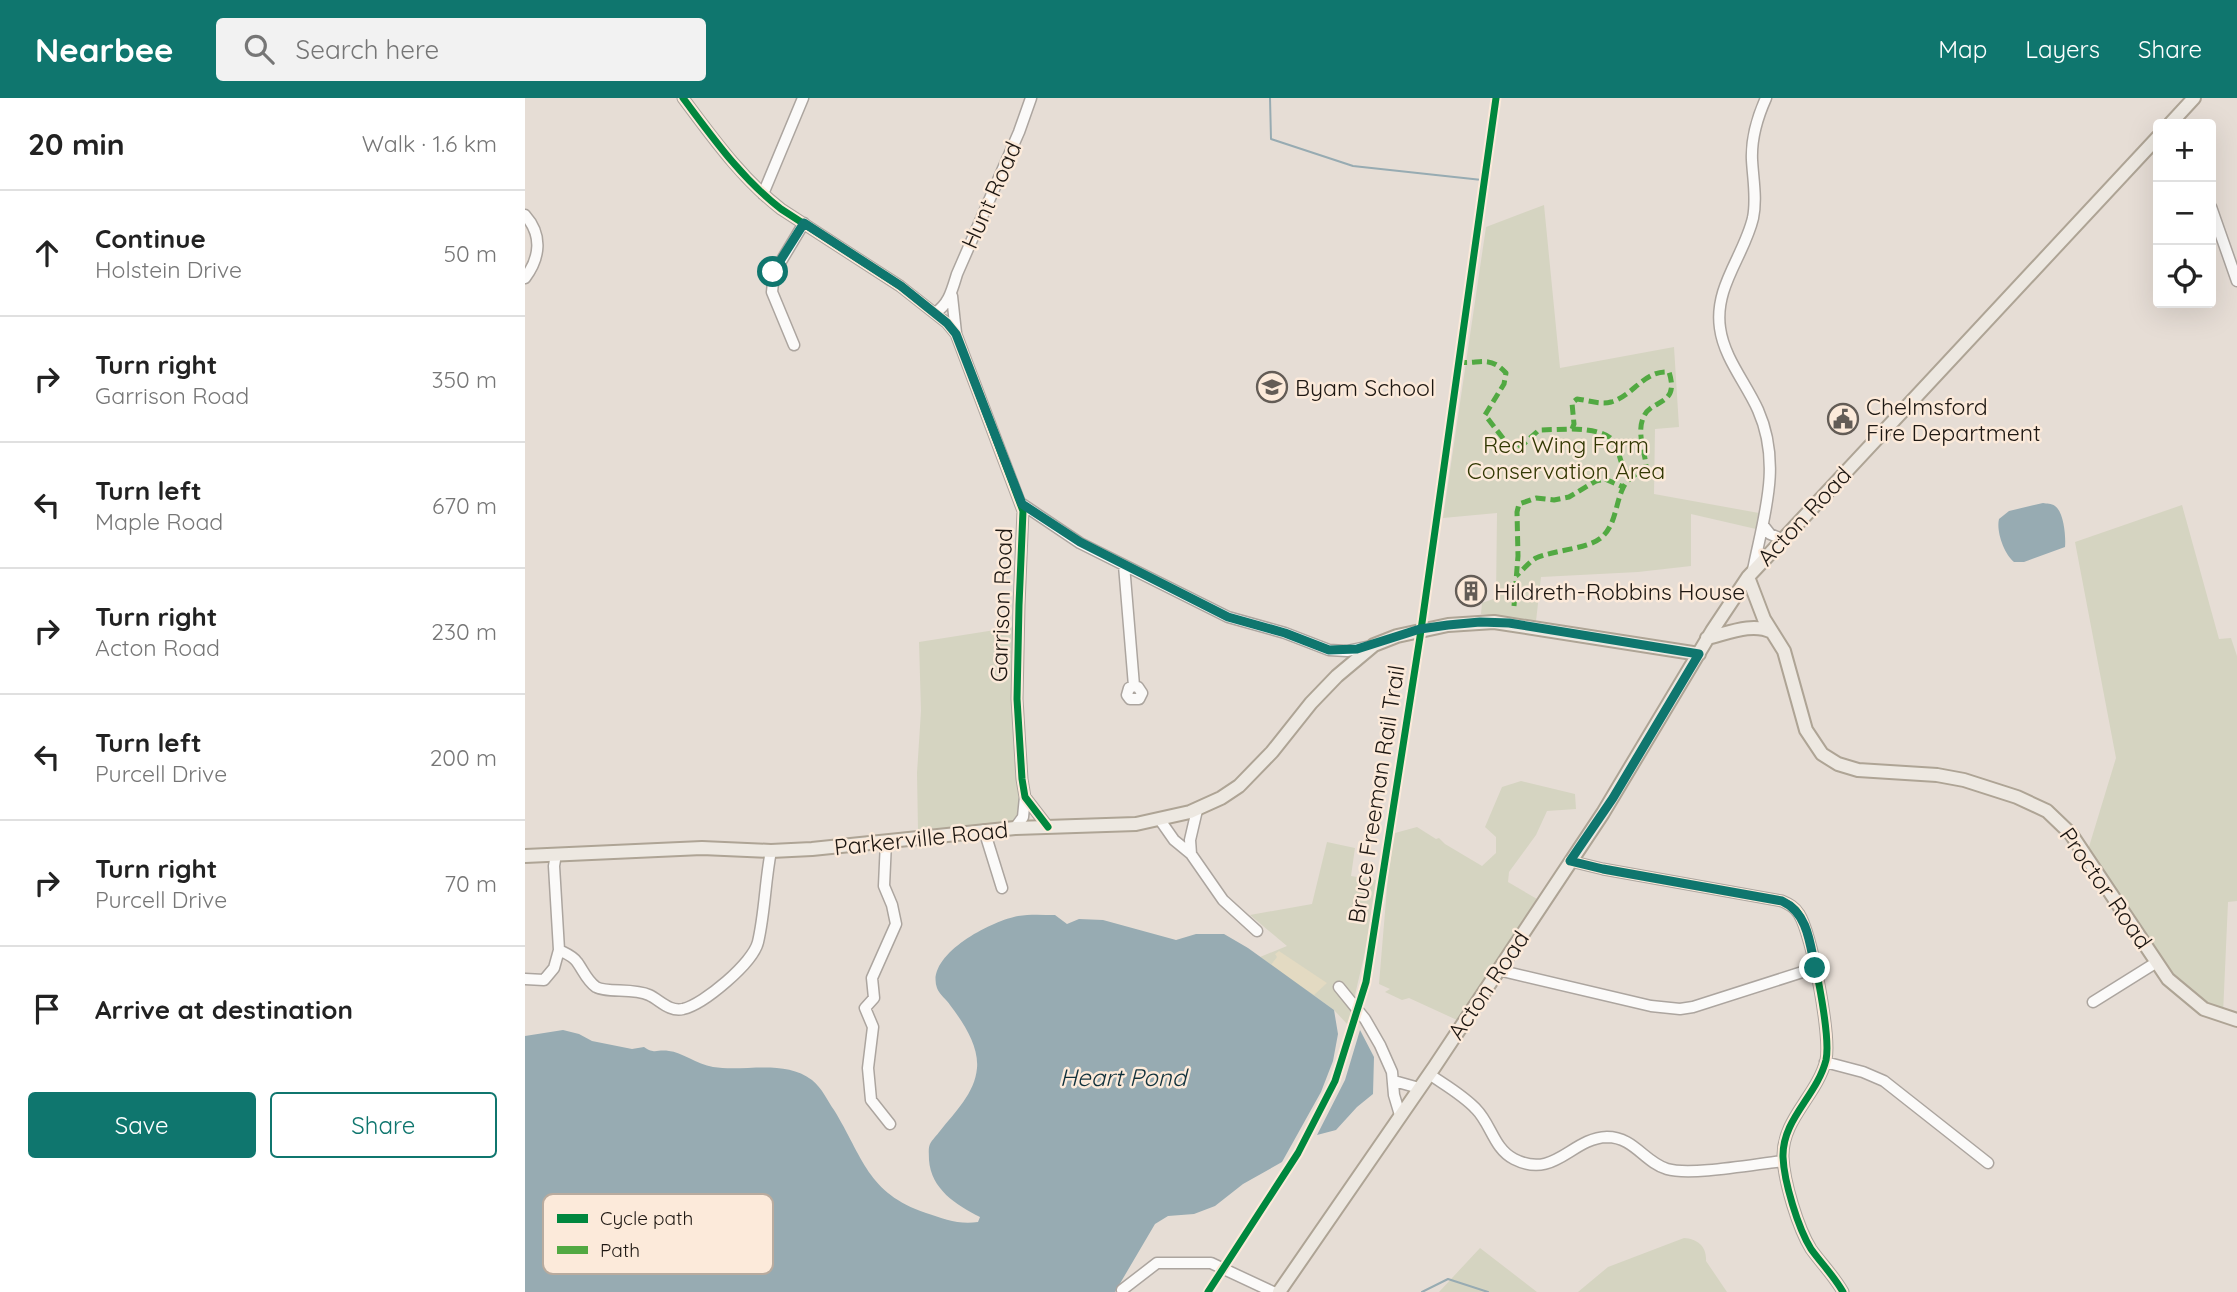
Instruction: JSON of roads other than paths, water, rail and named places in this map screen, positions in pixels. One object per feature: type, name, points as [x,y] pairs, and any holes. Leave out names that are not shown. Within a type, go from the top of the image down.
[{"type":"main road","points":[[2176,119],[2194,98]]},
{"type":"main road","name":"Acton Road","points":[[1279,1292],[1429,1074],[1613,798],[1707,638],[1751,574],[2153,142]]},
{"type":"main road","name":"Proctor Road","points":[[1751,574],[1758,606],[1784,651],[1806,730],[1822,754],[1838,764],[1858,770],[1937,775],[1964,780],[2017,797],[2047,811],[2071,834],[2168,979],[2190,1000],[2212,1012],[2237,1020]]},
{"type":"main road","points":[[1374,645],[1420,629],[1487,622],[1509,623],[1699,654]]},
{"type":"main road","points":[[1707,638],[1758,628],[1772,632]]},
{"type":"main road","name":"Parkerville Road","points":[[525,856],[702,848],[771,851],[812,849],[983,830],[1136,824],[1160,820],[1197,810],[1239,786],[1272,752],[1323,690],[1374,645]]},
{"type":"street","name":"Garrison Road","points":[[683,98],[733,163],[763,194],[885,275],[935,313],[956,334],[1022,504],[1024,519],[1020,564],[1017,699],[1025,797],[1023,817],[1015,828]]},
{"type":"street","points":[[763,194],[803,98]]},
{"type":"street","name":"Hunt Road","points":[[935,313],[944,306],[952,292],[960,265],[1019,132],[1031,98]]},
{"type":"street","points":[[1751,574],[1763,525],[1771,473],[1769,440],[1758,409],[1725,347],[1719,313],[1723,290],[1752,219],[1755,198],[1753,139],[1766,98]]},
{"type":"street","points":[[525,215],[538,239],[538,254],[525,278]]},
{"type":"street","points":[[2216,221],[2237,281]]},
{"type":"street","points":[[793,345],[772,292],[773,272],[804,223]]},
{"type":"street","name":"Hunt Road","points":[[952,292],[956,334]]},
{"type":"street","points":[[1022,504],[1064,533],[1228,617],[1285,633],[1320,648],[1346,651],[1374,645]]},
{"type":"street","points":[[1763,525],[1770,534],[1782,540]]},
{"type":"street","points":[[1124,565],[1134,686]]},
{"type":"street","points":[[1025,797],[1048,827]]},
{"type":"street","points":[[1191,855],[1190,840],[1197,810]]},
{"type":"street","points":[[1160,820],[1174,840],[1191,855],[1223,900],[1258,931]]},
{"type":"street","points":[[983,830],[1002,888]]},
{"type":"street","points":[[886,841],[884,886],[896,924],[872,978],[874,998],[865,1008],[873,1027],[868,1068],[871,1100],[890,1124]]},
{"type":"street","points":[[559,950],[575,959],[597,988],[625,989],[649,995],[666,1006],[682,1009],[715,992],[747,961],[757,945],[771,851]]},
{"type":"street","points":[[525,979],[544,980],[554,968],[559,950],[554,866],[556,854]]},
{"type":"street","points":[[1570,861],[1782,901],[1797,911],[1815,968],[1826,1034],[1825,1062],[1808,1099],[1789,1125],[1784,1139],[1783,1161],[1799,1223],[1807,1242],[1843,1292]]},
{"type":"street","points":[[2093,1002],[2157,962]]},
{"type":"street","points":[[1498,970],[1651,1006],[1680,1009],[1815,968]]},
{"type":"street","points":[[1339,987],[1365,1019],[1380,1045],[1394,1081],[1394,1095],[1400,1115]]},
{"type":"street","points":[[1825,1062],[1863,1072],[1884,1081],[1988,1163]]},
{"type":"street","points":[[1429,1074],[1475,1108],[1501,1149],[1524,1163],[1551,1163],[1587,1142],[1607,1137],[1628,1142],[1660,1166],[1676,1171],[1783,1161]]},
{"type":"street","points":[[1394,1081],[1419,1088]]},
{"type":"street","points":[[1122,1290],[1157,1263],[1212,1263],[1273,1292]]},
{"type":"water","points":[[2043,503],[2058,509],[2065,531],[2065,547],[2024,562],[2014,562],[2002,542],[1999,519],[2009,511]]},
{"type":"water","name":"Heart Pond","points":[[1055,915],[1067,924],[1079,919],[1103,920],[1176,940],[1196,934],[1224,934],[1248,948],[1334,1010],[1338,1034],[1333,1061],[1321,1092],[1282,1162],[1243,1184],[1215,1206],[1194,1214],[1168,1216],[1155,1224],[1115,1292],[525,1292],[525,1036],[563,1030],[592,1041],[632,1049],[644,1047],[654,1051],[674,1052],[713,1067],[777,1068],[801,1074],[822,1090],[869,1172],[891,1195],[926,1213],[958,1222],[978,1222],[980,1217],[962,1207],[940,1188],[934,1179],[929,1160],[930,1144],[968,1094],[977,1068],[969,1035],[938,990],[936,976],[950,952],[977,932],[1006,919]]},
{"type":"water","points":[[1360,1030],[1374,1057],[1373,1094],[1336,1130],[1317,1135],[1345,1080]]},
{"type":"waterway","points":[[1270,98],[1271,139],[1353,166],[1482,180]]},
{"type":"waterway","points":[[1422,1292],[1448,1279],[1488,1292]]},
{"type":"place","name":"Byam School","points":[[1272,387]]},
{"type":"place","name":"Chelmsford Fire Department","points":[[1843,419]]},
{"type":"place","name":"Hildreth-Robbins House","points":[[1471,591]]},
{"type":"park label","name":"Red Wing Farm Conservation Area","points":[[1566,457]]}]
